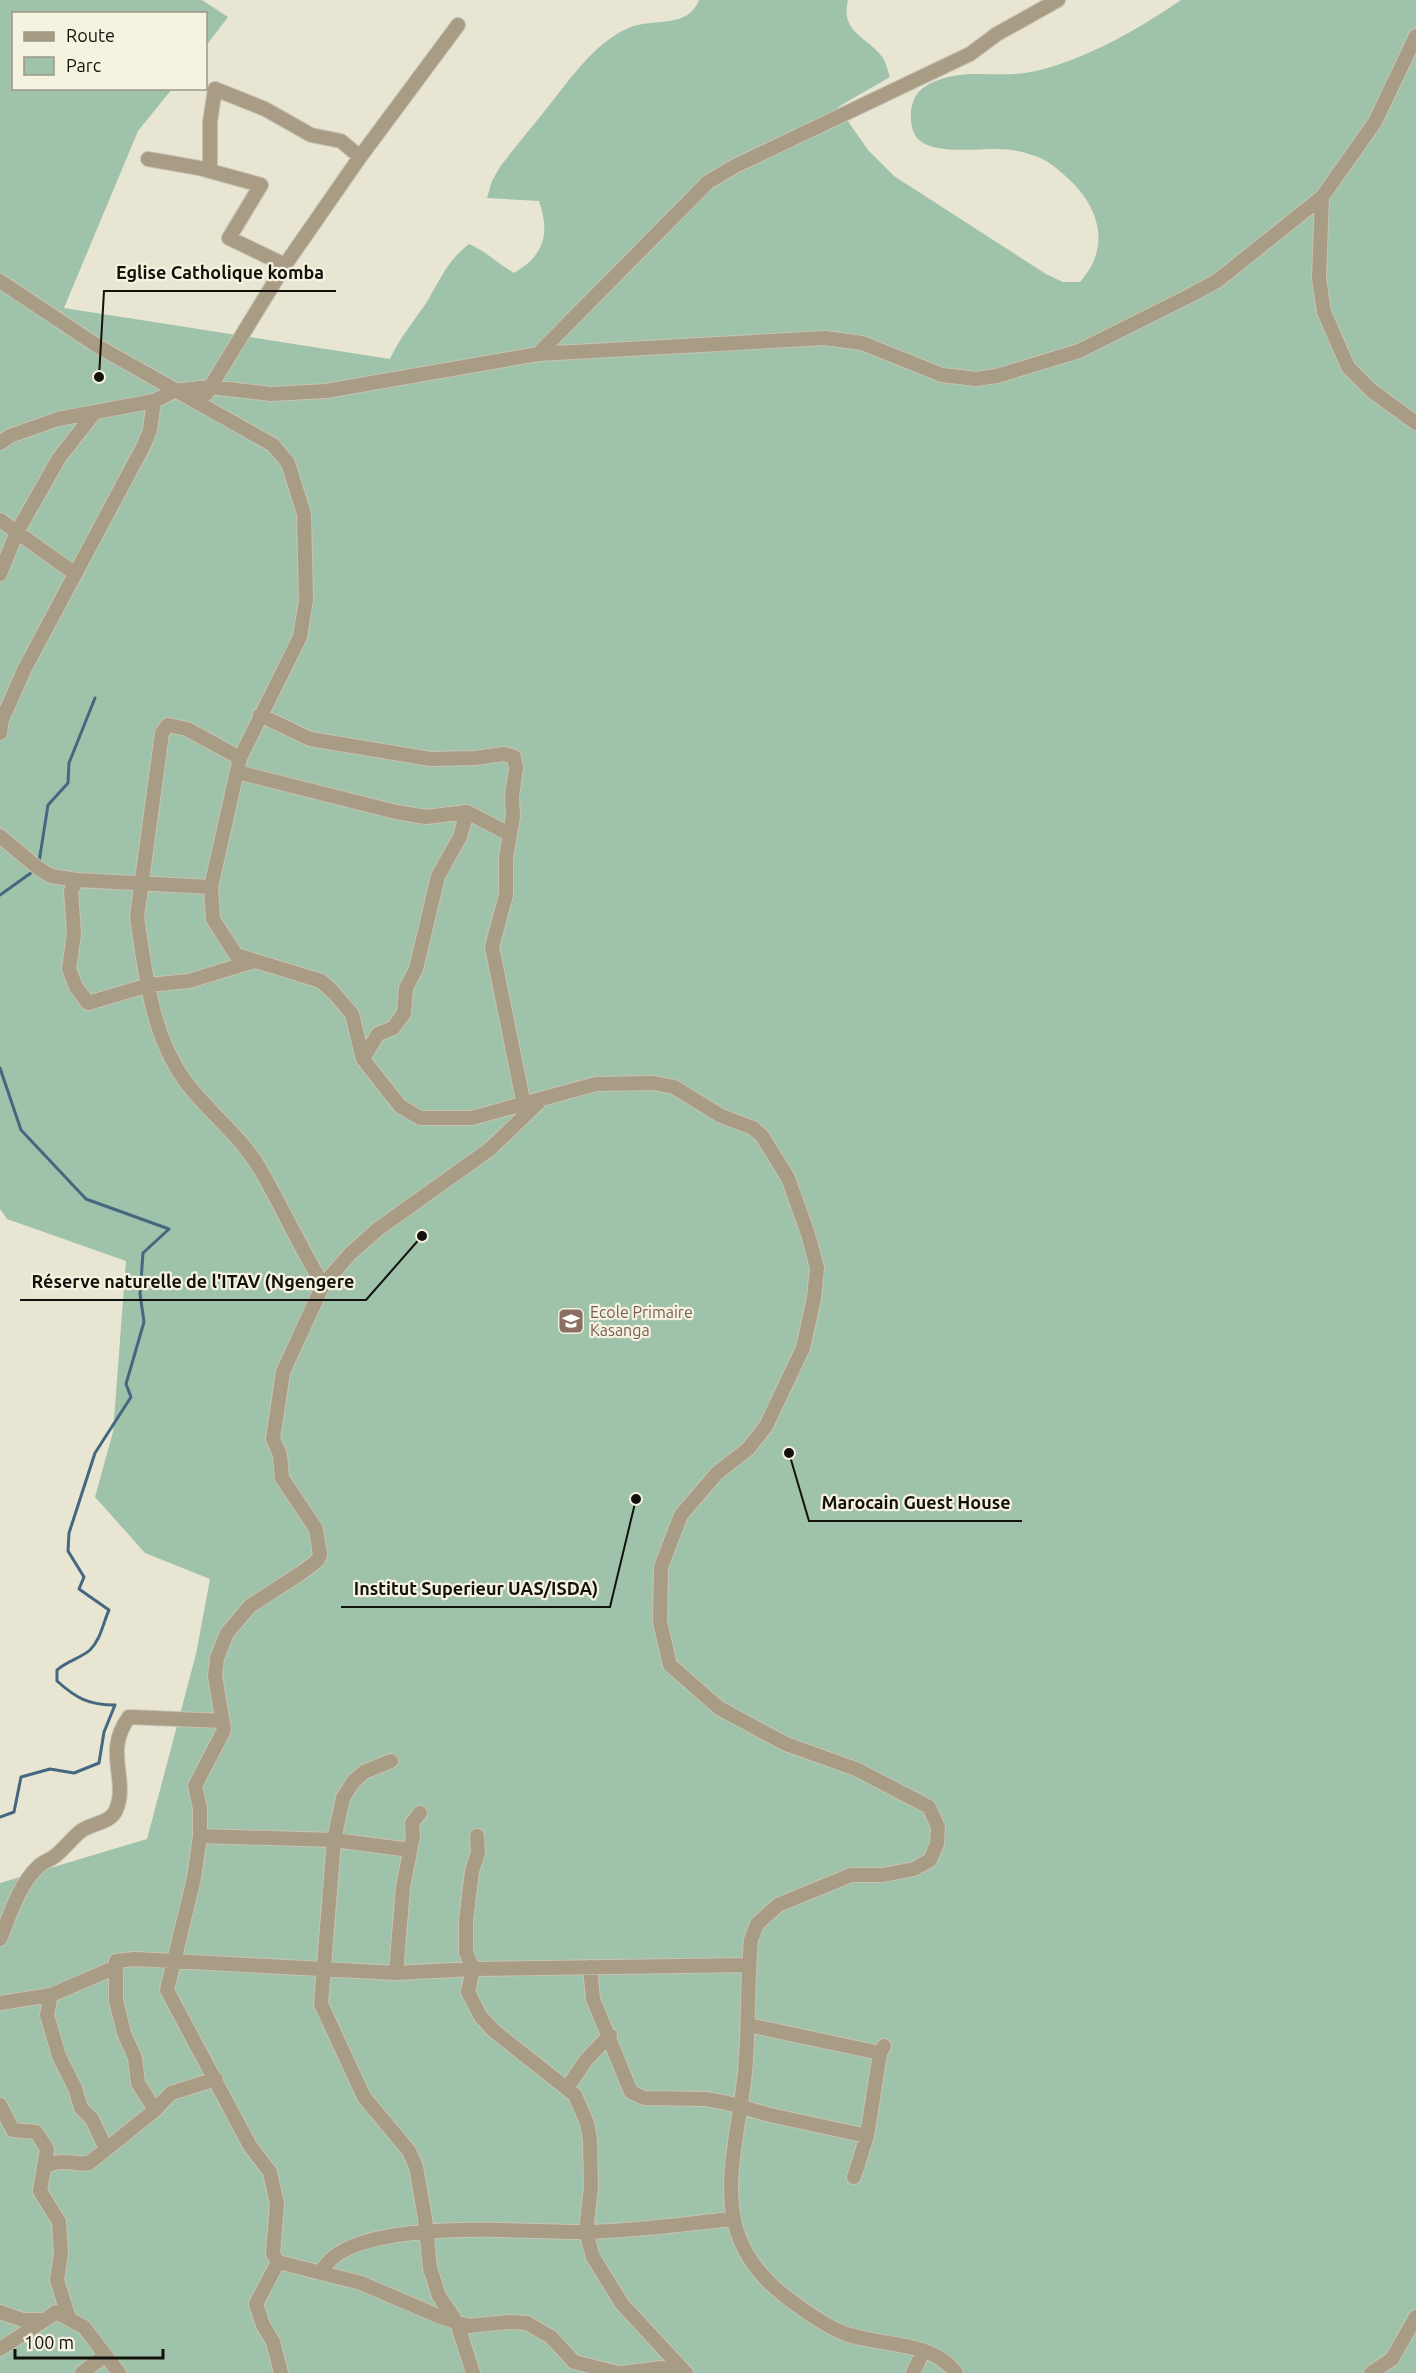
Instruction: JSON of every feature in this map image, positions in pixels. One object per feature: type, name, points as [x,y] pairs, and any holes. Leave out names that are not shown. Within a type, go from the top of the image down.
[{"type":"street","points":[[538,354],[708,182],[735,166],[970,54],[997,34],[1058,0]]},
{"type":"street","points":[[214,414],[205,398],[210,387],[285,265],[360,157],[458,25]]},
{"type":"street","points":[[0,443],[10,436],[58,419],[154,401],[174,391],[210,387],[271,394],[326,391],[538,354],[825,338],[862,343],[942,375],[960,379],[997,376],[1079,351],[1217,281],[1322,197],[1375,122],[1416,36]]},
{"type":"street","points":[[210,171],[210,122],[215,89],[264,109],[311,135],[341,141],[360,157]]},
{"type":"street","points":[[148,159],[210,171],[261,185],[229,238],[285,265]]},
{"type":"street","points":[[1322,197],[1319,278],[1324,312],[1348,367],[1372,391],[1416,423]]},
{"type":"street","points":[[0,280],[99,347],[214,414],[273,445],[288,463],[304,514],[306,600],[300,637],[240,758],[211,887],[213,919],[236,955],[321,981],[352,1014],[363,1059],[400,1106],[420,1118],[472,1118],[596,1084],[654,1083],[674,1087],[721,1116],[753,1128],[762,1136],[788,1178],[817,1268],[814,1298],[803,1348],[766,1426],[748,1449],[717,1473],[681,1515],[662,1567],[660,1622],[670,1665],[719,1708],[786,1744],[856,1769],[929,1807],[938,1827],[937,1844],[930,1860],[914,1869],[883,1875],[851,1875],[778,1905],[757,1924],[751,1940],[748,2025],[732,2158],[732,2219],[750,2262],[769,2284],[810,2314],[842,2333],[923,2352],[945,2361],[957,2373]]},
{"type":"street","points":[[0,733],[2,720],[25,668],[144,445],[150,430],[154,401]]},
{"type":"street","points":[[0,574],[17,532],[59,458],[95,412]]},
{"type":"street","points":[[0,520],[74,573]]},
{"type":"street","points":[[260,715],[310,739],[430,759],[475,758],[504,754],[514,757],[516,768],[512,796],[513,816],[508,834],[506,895],[492,947],[524,1105]]},
{"type":"street","points":[[240,758],[187,729],[168,725],[165,728],[162,733],[154,781],[144,882],[137,917],[149,985],[159,1026],[169,1052],[184,1079],[226,1124],[259,1168],[322,1285]]},
{"type":"street","points":[[237,772],[354,803],[416,816],[467,812],[508,834]]},
{"type":"street","points":[[363,1059],[378,1034],[393,1028],[404,1013],[406,988],[416,969],[438,876],[460,837],[467,812]]},
{"type":"street","points":[[0,836],[51,876],[77,880],[211,887]]},
{"type":"street","points":[[77,880],[71,891],[74,934],[69,969],[76,987],[88,1004],[149,985],[189,981],[256,960]]},
{"type":"street","points":[[542,1100],[490,1149],[378,1229],[350,1254],[322,1285],[283,1372],[273,1439],[280,1455],[282,1478],[316,1529],[320,1556],[301,1573],[250,1606],[227,1633],[218,1658],[215,1676],[224,1730],[195,1786],[200,1808],[200,1836],[175,1962],[167,1990],[250,2146],[270,2172],[277,2204],[273,2254],[278,2262],[361,2283],[457,2323],[478,2326],[509,2322],[527,2323],[551,2337],[571,2367],[620,2373],[661,2368],[685,2372]]},
{"type":"street","points":[[0,1939],[21,1889],[38,1867],[55,1856],[81,1831],[110,1819],[115,1814],[119,1797],[116,1749],[119,1735],[129,1717],[223,1721]]},
{"type":"street","points":[[391,1761],[364,1772],[353,1782],[343,1798],[334,1840],[326,1970],[321,2004],[364,2097],[409,2151],[416,2167],[430,2268],[439,2296],[457,2323],[473,2373]]},
{"type":"street","points":[[396,1973],[403,1887],[413,1836],[411,1823],[420,1813]]},
{"type":"street","points":[[200,1836],[334,1840],[410,1850]]},
{"type":"street","points":[[477,1836],[478,1853],[472,1871],[466,1921],[466,1952],[473,1969],[468,1992],[481,2017],[527,2059],[567,2088],[579,2105],[590,2140],[591,2187],[586,2232],[593,2257],[622,2304],[685,2372]]},
{"type":"street","points":[[155,2110],[138,2083],[135,2058],[124,2032],[116,2001],[116,1961],[135,1959],[396,1973],[473,1969],[749,1965]]},
{"type":"street","points":[[0,2002],[51,1995],[116,1967]]},
{"type":"street","points":[[590,1967],[594,1999],[610,2034],[631,2092],[644,2098],[705,2098],[867,2136]]},
{"type":"street","points":[[51,1995],[46,2015],[59,2056],[75,2088],[81,2108],[92,2119],[106,2149]]},
{"type":"street","points":[[748,2025],[882,2049],[867,2136],[854,2177]]},
{"type":"street","points":[[567,2088],[586,2060],[610,2034]]},
{"type":"street","points":[[45,2166],[60,2160],[89,2163],[155,2110],[171,2093],[216,2079]]},
{"type":"street","points":[[0,2105],[13,2130],[36,2132],[47,2149],[40,2191],[58,2222],[61,2253],[57,2280],[69,2318]]},
{"type":"street","points":[[321,2273],[326,2262],[343,2252],[392,2235],[426,2230],[586,2232],[638,2230],[732,2219]]},
{"type":"street","points":[[278,2262],[256,2304],[263,2325],[273,2342],[281,2373]]},
{"type":"street","points":[[0,2312],[23,2320],[45,2320]]},
{"type":"street","points":[[0,2349],[56,2312],[84,2327],[119,2373]]},
{"type":"street","points":[[1371,2373],[1392,2359],[1416,2317]]},
{"type":"street","points":[[913,2373],[923,2352]]},
{"type":"street","points":[[82,2373],[104,2356]]},
{"type":"green space","points":[[0,0],[202,0],[228,17],[207,45],[207,12],[12,12],[12,90],[171,90],[138,131],[64,308],[390,359],[445,270],[469,244],[514,273],[533,259],[544,233],[539,201],[487,198],[492,181],[500,167],[582,64],[617,34],[640,24],[679,19],[694,9],[699,0],[848,0],[848,20],[851,27],[883,58],[890,77],[838,107],[868,150],[894,176],[1046,274],[1063,282],[1080,282],[1090,268],[1096,253],[1098,238],[1097,224],[1092,210],[1074,184],[1059,170],[1035,156],[1003,149],[952,150],[920,141],[912,127],[911,109],[915,97],[923,88],[935,81],[960,75],[1012,74],[1045,69],[1086,54],[1127,34],[1181,0],[1416,0],[1416,2373],[0,2373],[0,1883],[147,1839],[196,1654],[210,1579],[145,1553],[95,1497],[113,1432],[126,1261],[7,1219],[0,1209]]},
{"type":"waterway","points":[[39,862],[48,805],[68,783],[69,763],[95,698]]},
{"type":"waterway","points":[[0,895],[35,870]]},
{"type":"waterway","points":[[0,1068],[21,1130],[86,1199],[169,1229]]},
{"type":"waterway","points":[[0,1817],[14,1812],[21,1777],[50,1769],[74,1773],[99,1763],[104,1732],[115,1705],[90,1702],[70,1692],[57,1681],[57,1670],[94,1646],[109,1610],[79,1589],[84,1577],[68,1551],[69,1533],[95,1453],[131,1397],[126,1384],[144,1322],[140,1294],[143,1253],[169,1229]]},
{"type":"place","name":"Eglise Catholique komba","points":[[99,377]]},
{"type":"place","name":"Réserve naturelle de l'ITAV (Ngengere","points":[[422,1236]]},
{"type":"place","name":"Ecole Primaire Kasanga","points":[[571,1321]]},
{"type":"place","name":"Marocain Guest House","points":[[789,1453]]},
{"type":"place","name":"Institut Superieur UAS/ISDA)","points":[[636,1499]]}]
